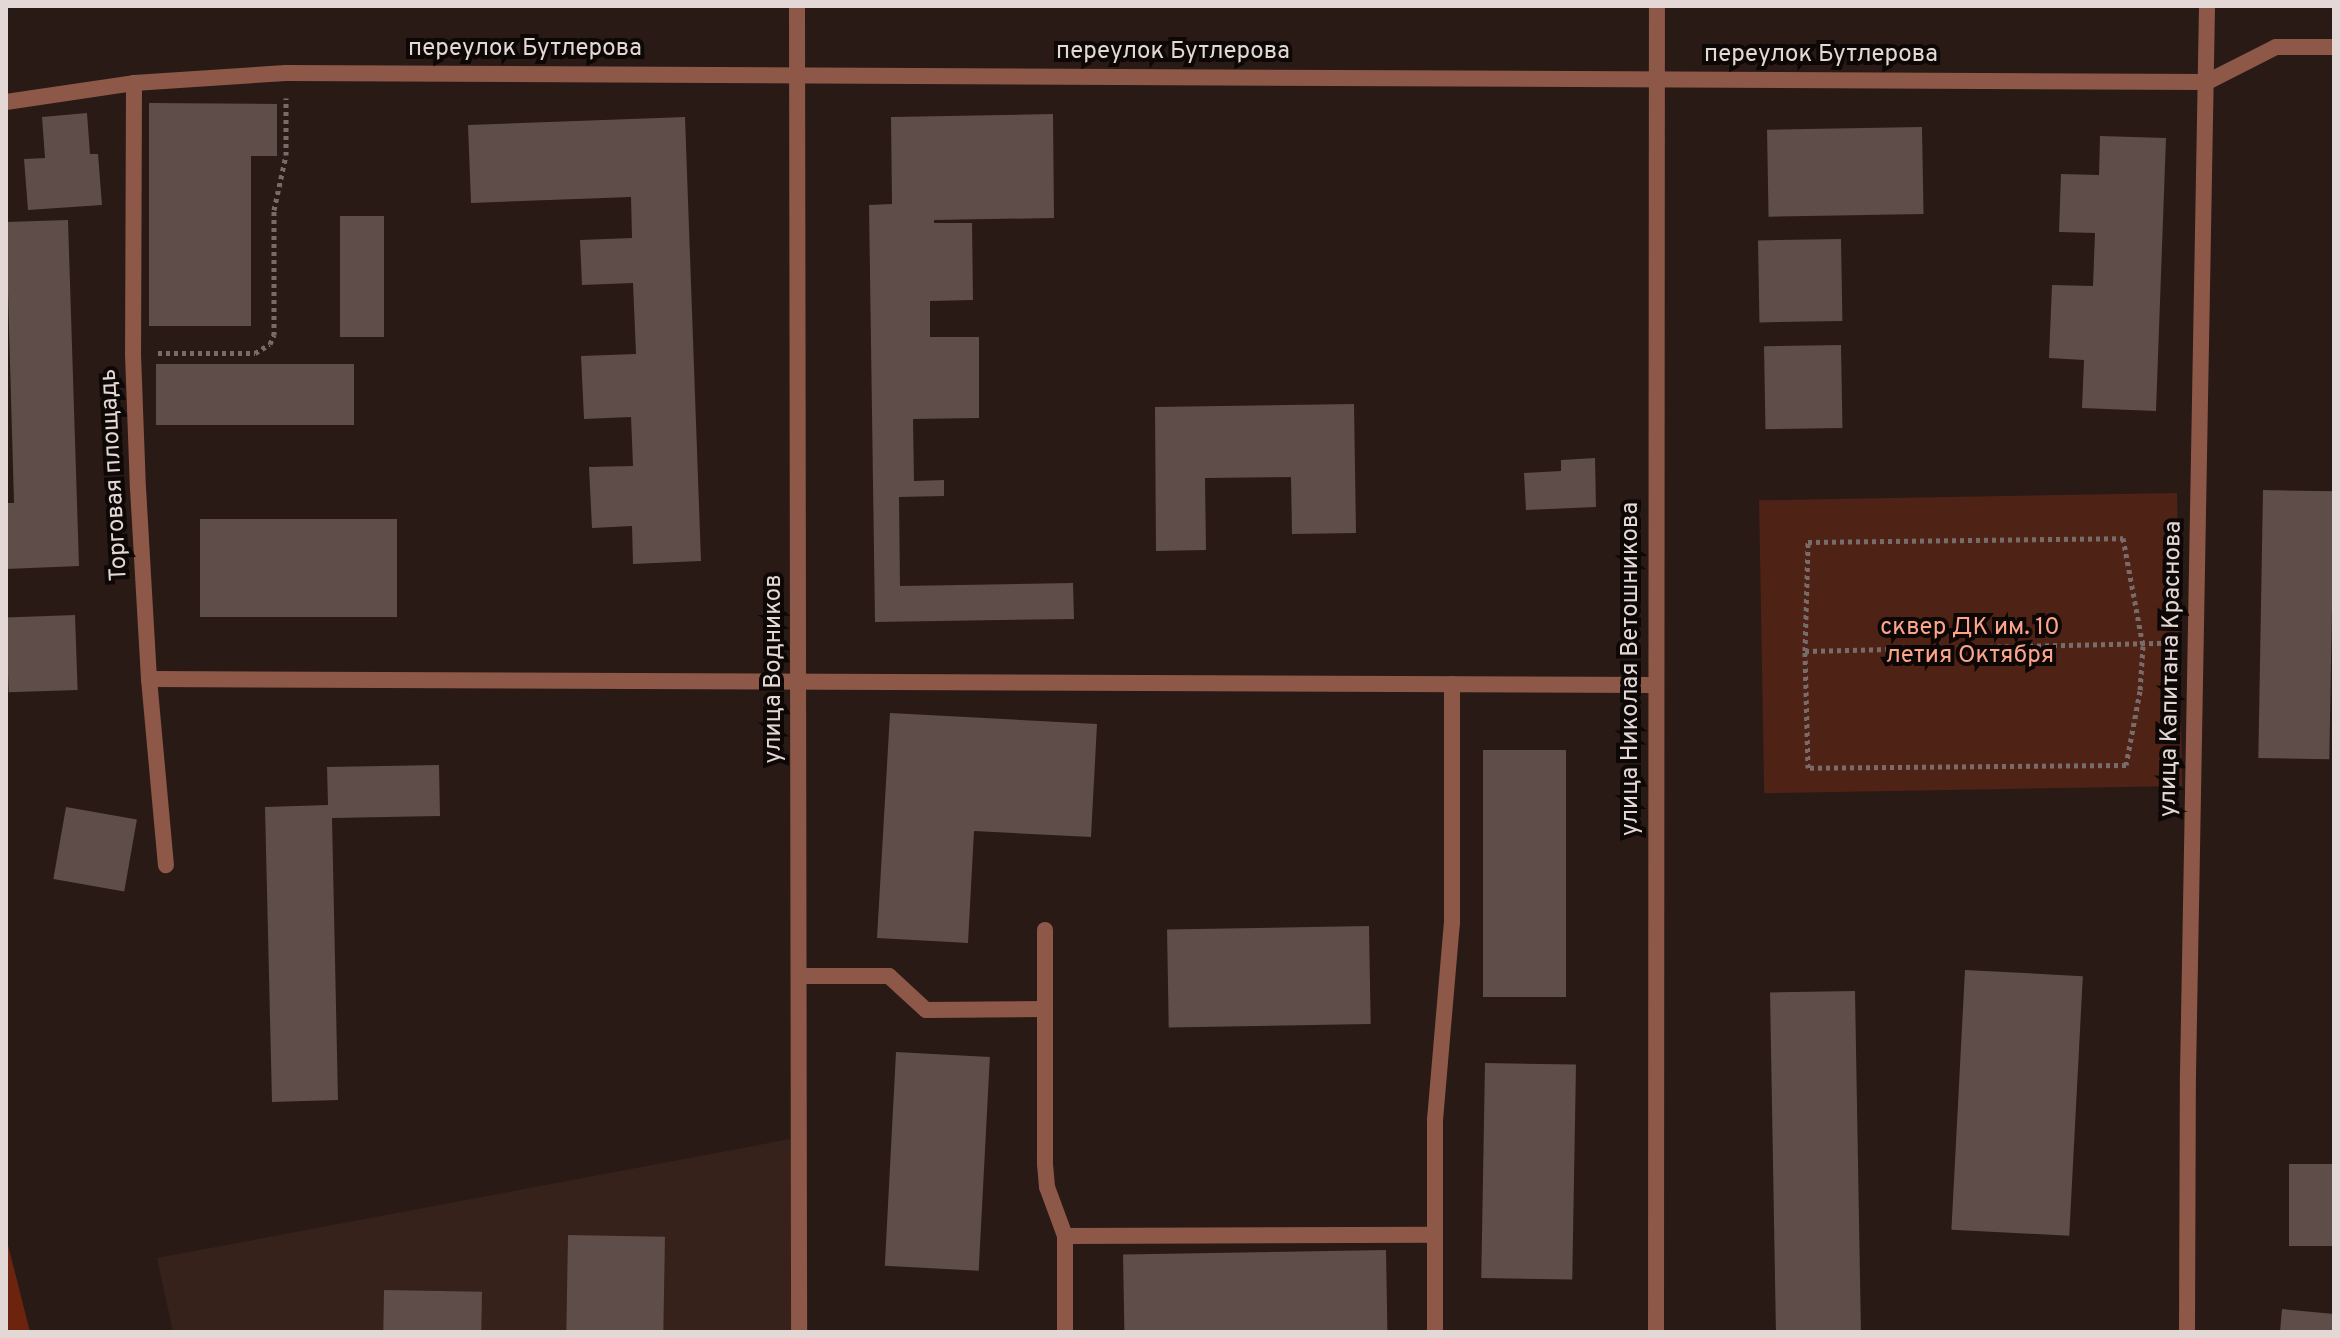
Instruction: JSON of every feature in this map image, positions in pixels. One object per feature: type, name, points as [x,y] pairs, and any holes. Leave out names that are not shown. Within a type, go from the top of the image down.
[{"type":"street","name":"улица Водников","points":[[797,6],[799,1332]]},
{"type":"street","name":"улица Николая Ветошникова","points":[[1656,1332],[1657,6]]},
{"type":"street","name":"улица Капитана Краснова","points":[[2187,1332],[2188,1074],[2207,6]]},
{"type":"street","name":"переулок Бутлерова","points":[[6,102],[134,83],[286,73],[2207,82],[2276,47],[2334,47]]},
{"type":"street","name":"Торговая площадь","points":[[134,83],[133,354],[149,679],[166,865]]},
{"type":"street","points":[[149,679],[1656,685]]},
{"type":"street","points":[[1435,1332],[1435,1120],[1452,923],[1452,684]]},
{"type":"street","points":[[1045,930],[1046,1176],[1065,1236],[1065,1332]]},
{"type":"street","points":[[799,976],[889,976],[926,1010],[1045,1009]]},
{"type":"street","points":[[1065,1236],[1435,1235]]},
{"type":"path","points":[[133,354],[255,353],[270,344],[274,335],[274,210],[286,155],[286,73]]},
{"type":"path","points":[[2123,538],[2143,646],[2140,691],[2126,765],[1808,768],[1805,651],[1808,542],[2123,538]]},
{"type":"path","points":[[1805,651],[2143,646],[2196,641]]},
{"type":"shaded area","points":[[806,1136],[808,1332],[173,1332],[157,1258]]},
{"type":"shaded area","points":[[6,1237],[30,1332],[6,1332]]},
{"type":"green space","name":"сквер ДК им. 10 летия Октября","points":[[2177,493],[2182,786],[1764,793],[1759,500]]},
{"type":"building","points":[[149,103],[277,104],[277,156],[251,156],[251,326],[149,326]]},
{"type":"building","points":[[87,113],[90,154],[98,154],[102,205],[28,210],[24,159],[45,158],[42,117]]},
{"type":"building","points":[[1053,114],[1054,218],[934,220],[934,223],[972,223],[973,300],[930,301],[930,337],[979,337],[979,418],[913,419],[914,481],[944,480],[944,496],[899,497],[900,586],[1073,583],[1074,619],[875,622],[869,205],[892,204],[891,117]]},
{"type":"building","points":[[685,117],[701,561],[633,564],[632,526],[592,528],[589,467],[633,466],[631,417],[584,419],[581,356],[636,354],[633,283],[582,285],[580,240],[632,238],[631,197],[471,203],[468,125]]},
{"type":"building","points":[[1922,127],[1924,214],[1769,217],[1767,130]]},
{"type":"building","points":[[2100,136],[2166,138],[2156,411],[2082,408],[2084,360],[2049,358],[2052,285],[2093,286],[2095,233],[2059,232],[2061,174],[2099,175]]},
{"type":"building","points":[[340,216],[384,216],[384,337],[340,337]]},
{"type":"building","points":[[68,220],[79,566],[6,569],[6,503],[14,503],[6,222]]},
{"type":"building","points":[[1841,239],[1842,321],[1759,322],[1758,240]]},
{"type":"building","points":[[1841,345],[1842,428],[1765,429],[1764,346]]},
{"type":"building","points":[[156,364],[354,364],[354,425],[156,425]]},
{"type":"building","points":[[1354,404],[1356,533],[1292,534],[1291,477],[1205,478],[1206,550],[1156,551],[1155,407]]},
{"type":"building","points":[[1595,458],[1596,507],[1526,510],[1524,473],[1561,471],[1561,460]]},
{"type":"building","points":[[2263,490],[2334,491],[2329,759],[2258,758]]},
{"type":"building","points":[[200,519],[397,519],[397,617],[200,617]]},
{"type":"building","points":[[75,615],[78,690],[9,692],[6,617]]},
{"type":"building","points":[[890,713],[1097,724],[1091,837],[974,831],[968,943],[877,938]]},
{"type":"building","points":[[1483,750],[1566,750],[1566,997],[1483,997]]},
{"type":"building","points":[[439,765],[440,816],[332,818],[338,1100],[272,1102],[265,807],[328,805],[327,767]]},
{"type":"building","points":[[66,807],[137,820],[124,891],[53,879]]},
{"type":"building","points":[[1369,926],[1371,1024],[1169,1028],[1167,930]]},
{"type":"building","points":[[1965,970],[2083,976],[2069,1236],[1951,1230]]},
{"type":"building","points":[[1855,991],[1861,1332],[1776,1332],[1770,992]]},
{"type":"building","points":[[896,1052],[990,1057],[979,1271],[885,1266]]},
{"type":"building","points":[[1485,1063],[1576,1065],[1572,1280],[1481,1278]]},
{"type":"building","points":[[2289,1164],[2334,1164],[2334,1246],[2289,1246]]},
{"type":"building","points":[[568,1235],[665,1237],[663,1332],[566,1332]]},
{"type":"building","points":[[1386,1250],[1387,1332],[1124,1332],[1123,1255]]},
{"type":"building","points":[[384,1290],[482,1292],[481,1332],[383,1332]]},
{"type":"building","points":[[2282,1309],[2334,1314],[2334,1332],[2280,1332]]}]
